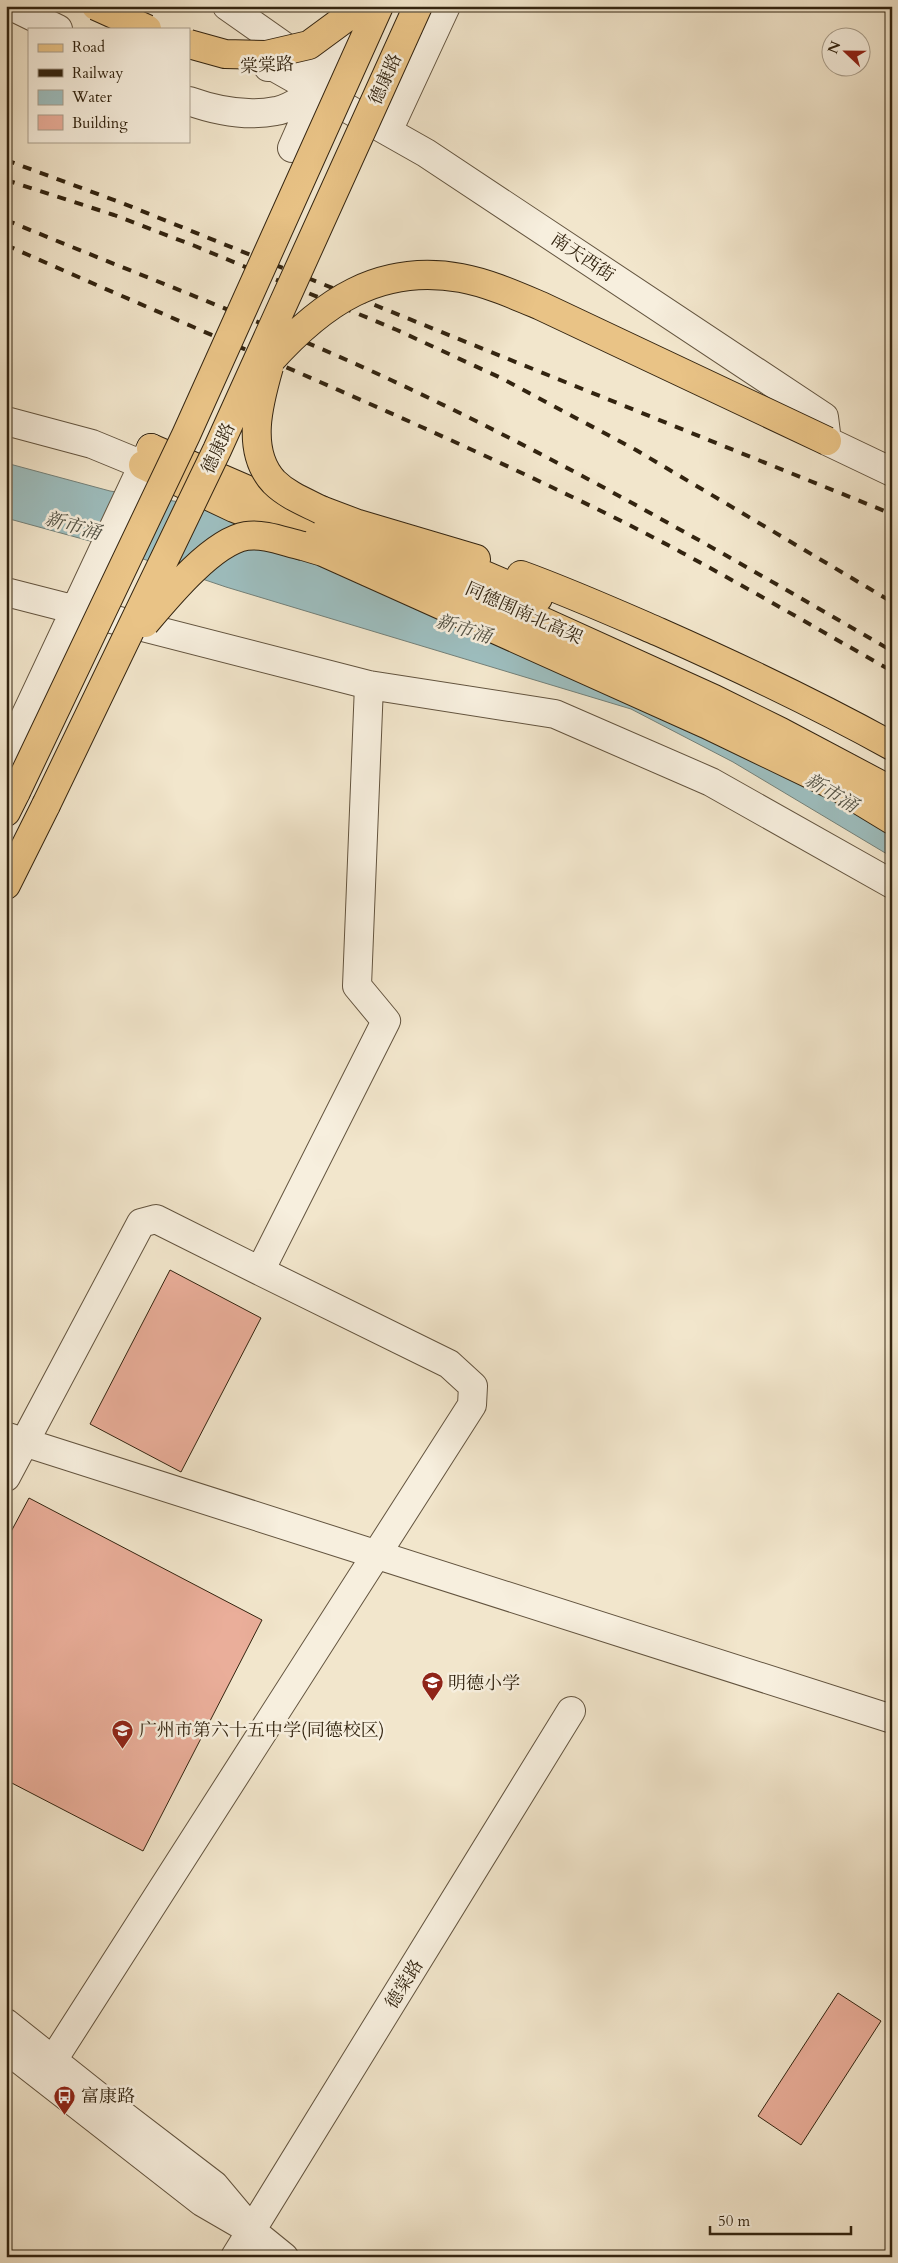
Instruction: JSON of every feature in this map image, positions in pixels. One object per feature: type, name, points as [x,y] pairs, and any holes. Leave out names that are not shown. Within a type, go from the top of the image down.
[{"type":"main road","points":[[96,6],[145,28]]},
{"type":"main road","points":[[190,44],[225,54],[266,55],[309,45],[362,6]]},
{"type":"main road","name":"德康路","points":[[11,802],[186,435],[379,6]]},
{"type":"main road","name":"德康路","points":[[6,885],[217,450],[418,6]]},
{"type":"main road","points":[[270,361],[297,331],[316,315],[354,292],[388,279],[420,275],[460,278],[498,289],[541,306],[828,441]]},
{"type":"main road","points":[[294,280],[260,396],[256,430],[260,459],[274,482],[294,497],[358,524],[524,576],[614,612],[821,707],[892,746]]},
{"type":"main road","name":"同德围南北高架","points":[[144,465],[248,490],[324,519],[392,539],[782,732],[892,792]]},
{"type":"main road","points":[[120,653],[160,604],[216,550],[246,536],[264,536],[323,552],[617,683],[841,789],[892,820]]},
{"type":"main road","name":"同德围南北高架","points":[[493,588],[791,717],[892,772]]},
{"type":"street","points":[[11,6],[43,28]]},
{"type":"street","points":[[96,6],[129,28]]},
{"type":"street","points":[[227,6],[316,76]]},
{"type":"street","points":[[292,148],[316,76],[340,40],[355,6]]},
{"type":"street","points":[[388,131],[446,6]]},
{"type":"street","points":[[6,24],[43,28]]},
{"type":"street","name":"棠棠路","points":[[190,56],[229,66],[274,67],[316,76]]},
{"type":"street","name":"棠棠路","points":[[190,101],[224,112],[277,111],[316,76]]},
{"type":"street","name":"南天西街","points":[[316,76],[388,131],[426,153],[824,417],[828,441]]},
{"type":"street","points":[[6,421],[92,444],[144,465],[6,757]]},
{"type":"street","points":[[828,441],[892,472]]},
{"type":"street","points":[[6,592],[369,685],[555,714],[711,782],[892,884]]},
{"type":"street","points":[[260,1271],[386,1021],[357,986],[369,685]]},
{"type":"street","points":[[6,1477],[15,1439],[141,1223],[156,1219],[450,1364],[473,1386],[472,1405],[54,2060]]},
{"type":"street","points":[[15,1439],[892,1719]]},
{"type":"street","name":"德棠路","points":[[235,2257],[572,1711]]},
{"type":"street","points":[[6,2023],[99,2098],[214,2185],[252,2231]]},
{"type":"street","points":[[6,2049],[202,2202],[252,2231],[284,2257]]},
{"type":"water","name":"新市涌","points":[[6,463],[110,491],[224,509],[892,779],[892,857],[733,762],[631,709],[226,587],[90,541],[6,518]]},
{"type":"building","points":[[170,1270],[261,1318],[181,1472],[90,1424]]},
{"type":"building","points":[[29,1498],[262,1620],[143,1851],[6,1780],[6,1541]]},
{"type":"building","points":[[838,1993],[881,2021],[801,2145],[758,2116]]},
{"type":"railway","points":[[6,160],[122,203],[892,514]]},
{"type":"railway","points":[[6,180],[114,215],[195,246],[397,330],[501,378],[636,450],[892,602]]},
{"type":"railway","points":[[6,220],[273,328],[431,399],[606,489],[892,651]]},
{"type":"railway","points":[[6,245],[451,440],[597,509],[709,567],[892,671]]},
{"type":"place","name":"明德小学","points":[[432,1702]]},
{"type":"place","name":"广州市第六十五中学(同德校区)","points":[[123,1749]]},
{"type":"place","name":"富康路","points":[[65,2115]]}]
